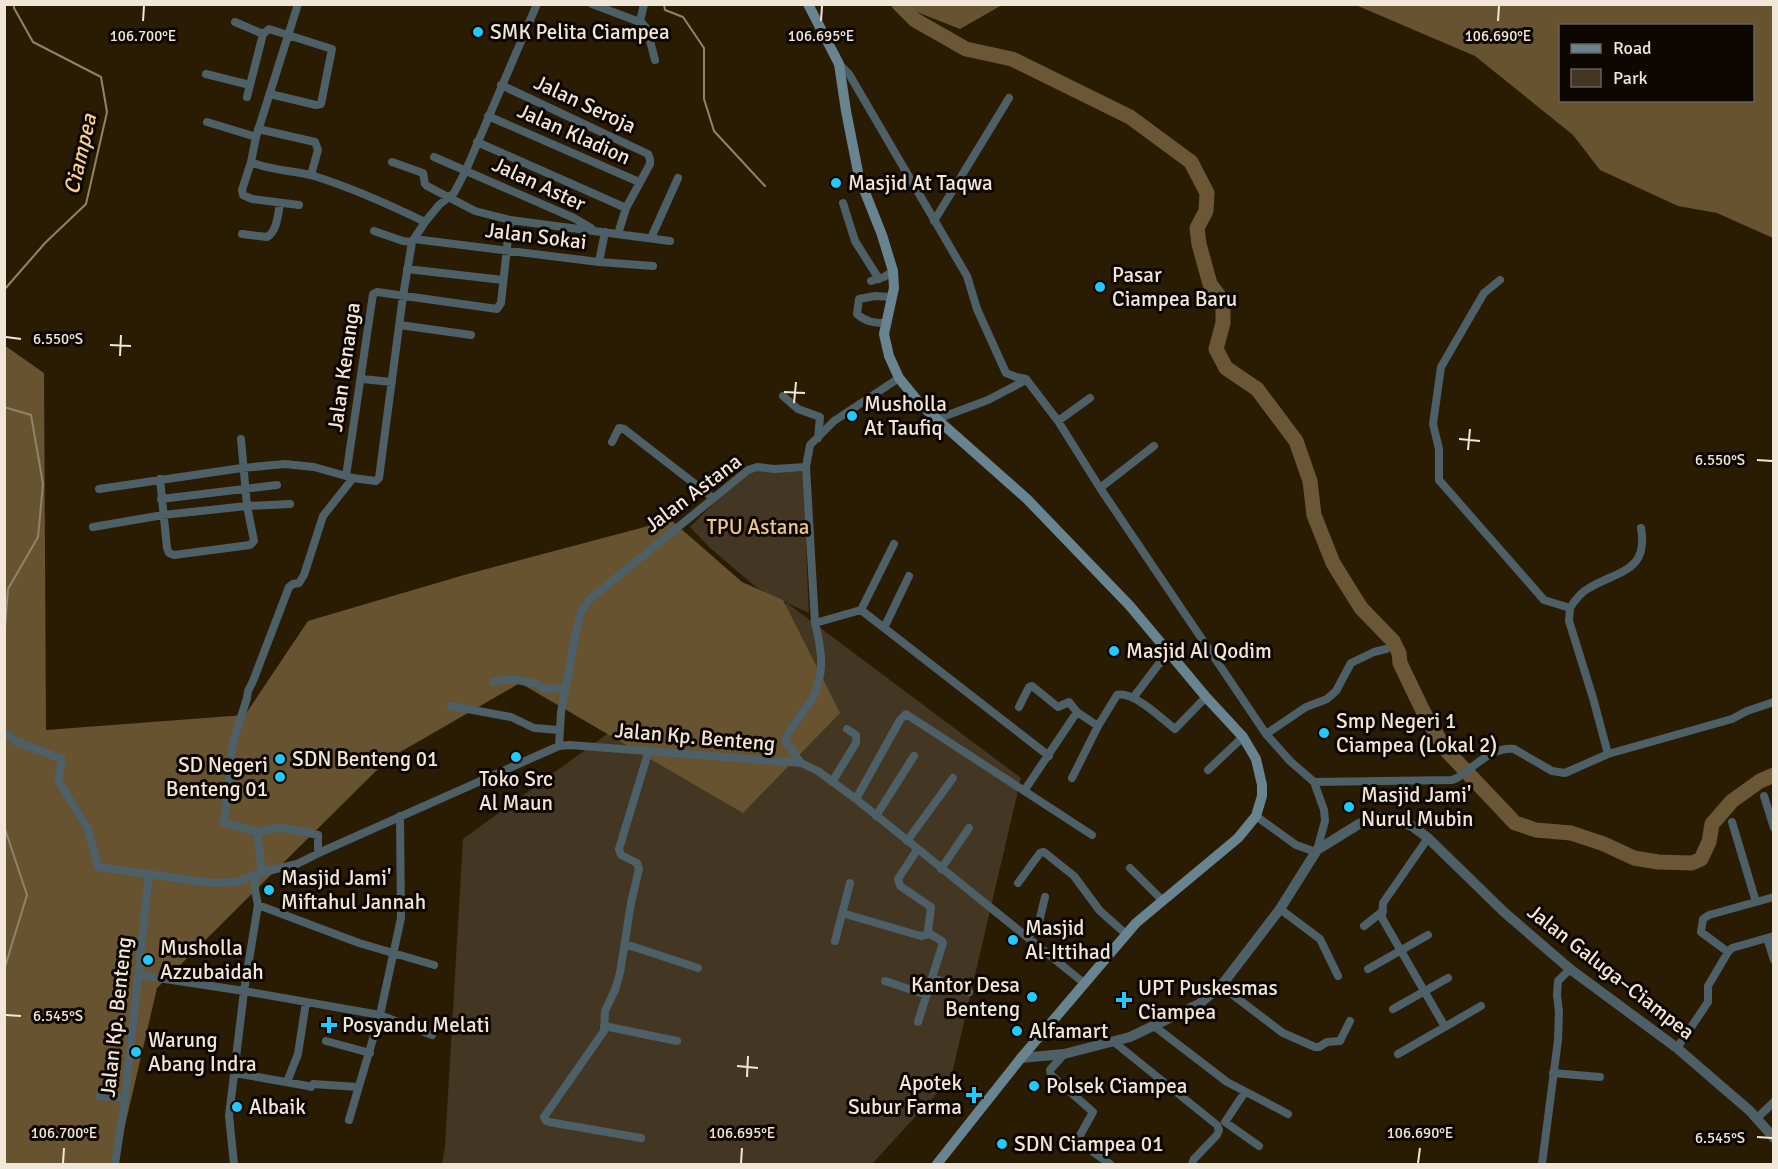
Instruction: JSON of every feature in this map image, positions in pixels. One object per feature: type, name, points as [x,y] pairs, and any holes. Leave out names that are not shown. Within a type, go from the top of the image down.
[{"type":"main road","points":[[808,4],[839,64],[859,177],[882,235],[893,271],[894,288],[884,334],[886,346],[899,378],[910,393],[937,419],[1027,499],[1130,606],[1206,697],[1243,737],[1256,759],[1262,785],[1262,796],[1256,816],[1238,838],[1162,900],[1126,934],[937,1164]]},
{"type":"street","points":[[297,4],[242,190],[243,195],[252,199],[299,205]]},
{"type":"street","points":[[99,489],[242,468],[300,465],[350,477],[376,481],[379,478],[403,296],[413,241],[439,205],[454,193],[466,171],[477,142],[492,118],[501,85],[537,4]]},
{"type":"street","points":[[592,4],[640,21],[647,28],[654,60]]},
{"type":"street","points":[[640,21],[644,4]]},
{"type":"street","points":[[235,22],[263,34]]},
{"type":"street","points":[[247,97],[263,34],[269,29],[332,49],[321,104],[316,105],[270,94]]},
{"type":"street","points":[[839,64],[849,74],[967,276],[977,309],[1006,373],[1026,380],[1058,421],[1100,488],[1266,734],[1290,761],[1314,782],[1324,810],[1325,821],[1317,851],[1296,845],[1256,816]]},
{"type":"street","points":[[206,74],[250,85]]},
{"type":"street","name":"Jalan Seroja","points":[[501,85],[648,154],[650,164],[639,182]]},
{"type":"street","points":[[934,221],[1009,98]]},
{"type":"street","name":"Jalan Kladion","points":[[492,118],[639,182]]},
{"type":"street","points":[[207,122],[315,142],[318,150],[311,175]]},
{"type":"street","points":[[477,142],[626,208]]},
{"type":"street","name":"Jalan Aster","points":[[434,157],[601,232]]},
{"type":"street","points":[[251,162],[311,175],[358,190],[425,222]]},
{"type":"street","points":[[392,162],[424,174],[426,184],[475,211],[510,220],[670,241]]},
{"type":"street","points":[[651,238],[678,178]]},
{"type":"street","points":[[618,234],[626,208],[639,182]]},
{"type":"street","points":[[242,234],[270,236],[275,228],[280,203]]},
{"type":"street","points":[[843,203],[855,241],[875,280],[893,271]]},
{"type":"street","points":[[403,296],[497,309],[501,303],[510,220]]},
{"type":"street","name":"Jalan Sokai","points":[[374,231],[403,241],[653,266]]},
{"type":"street","points":[[599,262],[601,232]]},
{"type":"street","points":[[407,269],[503,280]]},
{"type":"street","points":[[1500,280],[1484,293],[1441,367],[1433,424],[1439,449],[1439,480],[1544,600],[1570,608]]},
{"type":"street","name":"Jalan Kenanga","points":[[350,477],[371,298],[377,292],[403,296]]},
{"type":"street","points":[[886,323],[871,323],[859,316],[857,314],[859,299],[875,296],[892,297]]},
{"type":"street","points":[[400,326],[471,335]]},
{"type":"street","points":[[801,763],[786,742],[786,738],[819,686],[821,676],[821,645],[815,623],[806,467],[810,445],[834,421],[899,378]]},
{"type":"street","points":[[362,380],[392,382]]},
{"type":"street","points":[[937,419],[988,400],[1026,380]]},
{"type":"street","points":[[783,396],[798,409],[820,417],[818,438]]},
{"type":"street","points":[[1058,421],[1090,398]]},
{"type":"street","points":[[612,442],[619,428],[624,429],[713,498]]},
{"type":"street","points":[[160,479],[169,553],[174,555],[253,543],[242,468],[241,439]]},
{"type":"street","points":[[1100,488],[1154,446]]},
{"type":"street","name":"Jalan Astana","points":[[559,746],[577,627],[581,612],[590,599],[748,470],[757,467],[782,469],[806,467]]},
{"type":"street","points":[[318,853],[318,835],[276,828],[257,832],[224,823],[231,756],[248,692],[289,587],[299,583],[304,575],[323,516],[350,477]]},
{"type":"street","points":[[161,499],[277,485]]},
{"type":"street","points":[[93,527],[163,515],[290,504]]},
{"type":"street","points":[[1608,754],[1569,621],[1570,608],[1587,588],[1623,573],[1642,552],[1644,542],[1641,528]]},
{"type":"street","points":[[815,623],[861,610],[894,544]]},
{"type":"street","points":[[884,628],[909,576]]},
{"type":"street","points":[[861,610],[1049,756]]},
{"type":"street","points":[[1266,734],[1306,707],[1327,699],[1336,691],[1351,663],[1386,649]]},
{"type":"street","points":[[1133,698],[1158,665],[1171,653]]},
{"type":"street","points":[[494,682],[517,680],[537,684],[545,689],[566,688]]},
{"type":"street","points":[[1019,707],[1029,687],[1032,686],[1058,707],[1069,702],[1077,712],[1098,726]]},
{"type":"street","points":[[1072,778],[1098,726],[1117,695],[1122,694],[1133,698],[1178,732],[1206,697]]},
{"type":"street","points":[[1314,782],[1457,778],[1495,751],[1507,748],[1514,749],[1552,771],[1572,772],[1608,754],[1732,719],[1773,702]]},
{"type":"street","points":[[451,706],[504,715],[534,728],[560,730]]},
{"type":"street","points":[[1024,791],[1077,712]]},
{"type":"street","points":[[856,799],[900,720],[906,714],[1092,835]]},
{"type":"street","points":[[832,782],[856,743],[856,735],[847,729]]},
{"type":"street","name":"Jalan Kp. Benteng","points":[[4,735],[62,759],[58,780],[88,829],[98,867],[211,883],[237,882],[259,873],[297,864],[559,746],[649,750],[801,763],[818,771],[856,799],[1084,983]]},
{"type":"street","points":[[1208,770],[1243,737]]},
{"type":"street","points":[[641,1138],[549,1122],[544,1116],[602,1035],[605,1011],[621,973],[639,866],[621,855],[619,849],[649,750]]},
{"type":"street","points":[[876,816],[914,756]]},
{"type":"street","points":[[907,841],[952,778]]},
{"type":"street","points":[[1764,796],[1773,828]]},
{"type":"street","points":[[349,1120],[380,1015],[401,918],[400,816]]},
{"type":"street","name":"Jalan Galuga–Ciampea","points":[[1022,1058],[1064,1054],[1114,1042],[1199,1004],[1221,986],[1280,909],[1317,851],[1346,831],[1379,817],[1396,819],[1412,826],[1428,838],[1504,912],[1570,969],[1677,1048],[1757,1118],[1773,1138]]},
{"type":"street","points":[[1732,822],[1756,902]]},
{"type":"street","points":[[941,869],[969,828]]},
{"type":"street","points":[[234,1164],[229,1116],[244,991],[258,905],[255,890],[259,873],[257,832]]},
{"type":"street","points":[[1428,838],[1383,903],[1382,918],[1445,1027]]},
{"type":"street","points":[[917,850],[898,882],[900,886],[931,907],[928,928],[930,934]]},
{"type":"street","points":[[1018,883],[1040,853],[1044,852],[1074,876],[1100,910],[1126,934]]},
{"type":"street","points":[[1130,868],[1162,900]]},
{"type":"street","name":"Jalan Kp. Benteng","points":[[115,1164],[125,1098],[149,873]]},
{"type":"street","points":[[835,941],[850,883]]},
{"type":"street","points":[[1028,938],[1039,922],[1045,897]]},
{"type":"street","points":[[1728,952],[1701,932],[1703,919],[1709,915],[1773,897]]},
{"type":"street","points":[[258,905],[359,943],[434,965]]},
{"type":"street","points":[[1280,909],[1320,939],[1338,976]]},
{"type":"street","points":[[1364,926],[1383,910]]},
{"type":"street","points":[[842,913],[921,936],[930,934],[940,939],[943,944],[918,1022]]},
{"type":"street","points":[[1368,969],[1428,935]]},
{"type":"street","points":[[1677,1048],[1708,1002],[1708,986],[1732,948],[1770,937],[1773,960]]},
{"type":"street","points":[[625,944],[698,968]]},
{"type":"street","points":[[1542,1164],[1553,1073],[1556,1066],[1558,981],[1570,969]]},
{"type":"street","points":[[139,975],[380,1015],[432,1035]]},
{"type":"street","points":[[933,978],[969,992]]},
{"type":"street","points":[[1393,1009],[1448,978]]},
{"type":"street","points":[[885,981],[927,995]]},
{"type":"street","points":[[1221,986],[1283,1034],[1318,1048],[1324,1043],[1340,1041],[1350,1021]]},
{"type":"street","points":[[287,1082],[298,1054],[306,1002]]},
{"type":"street","points":[[1398,1054],[1481,1006]]},
{"type":"street","points":[[604,1026],[677,1041]]},
{"type":"street","points":[[1154,1026],[1227,1082],[1288,1114]]},
{"type":"street","points":[[326,1041],[370,1053]]},
{"type":"street","points":[[1114,1042],[1217,1125],[1219,1130],[1217,1135],[1192,1164]]},
{"type":"street","points":[[1064,1054],[1050,1071],[1051,1075],[1093,1112],[1078,1139],[1079,1142],[1110,1164]]},
{"type":"street","points":[[235,1073],[308,1086],[313,1084],[358,1087]]},
{"type":"street","points":[[1553,1073],[1600,1077]]},
{"type":"street","points":[[1245,1092],[1224,1122],[1259,1146]]},
{"type":"street","points":[[99,1096],[125,1098]]},
{"type":"street","points":[[1757,1118],[1773,1102]]},
{"type":"green space","name":"TPU Astana","points":[[766,470],[802,472],[809,613],[757,588],[709,547],[690,527],[730,487],[751,472]]},
{"type":"green space","points":[[787,603],[1021,778],[951,1078],[872,1164],[442,1164],[445,1146],[463,839]]},
{"type":"shaded area","points":[[899,5],[1002,5],[960,29]]},
{"type":"shaded area","points":[[1342,5],[1773,5],[1773,238],[1717,213],[1678,206],[1600,170],[1573,135],[1475,56],[1358,6]]},
{"type":"shaded area","points":[[4,345],[44,373],[46,730],[245,715],[308,621],[464,575],[671,520],[742,582],[783,600],[840,713],[743,813],[520,683],[388,759],[157,988],[116,1164],[5,1164]]},
{"type":"waterway","name":"Ciampea","points":[[4,290],[45,243],[86,204],[107,112],[101,77],[33,42],[14,4]]},
{"type":"waterway","points":[[664,4],[665,10],[683,17],[704,48],[704,99],[714,131],[765,186]]},
{"type":"waterway","points":[[899,4],[915,20],[966,49],[1012,59],[1130,117],[1191,162],[1207,193],[1206,211],[1197,228],[1199,244],[1210,284],[1223,301],[1223,323],[1216,349],[1226,368],[1257,389],[1296,441],[1310,481],[1314,515],[1333,563],[1361,608],[1393,641],[1399,653],[1400,663],[1423,711],[1445,749],[1515,823],[1536,830],[1571,833],[1604,844],[1634,858],[1658,862],[1692,863],[1701,859],[1709,842],[1712,824],[1732,801],[1760,781],[1774,775]]},
{"type":"waterway","name":"Ciampea","points":[[4,407],[31,415],[43,484],[38,537],[8,589],[4,640]]},
{"type":"waterway","name":"Ciampea","points":[[4,826],[27,895],[4,970]]},
{"type":"place","name":"SMK Pelita Ciampea","points":[[478,32]]},
{"type":"place","name":"Masjid At Taqwa","points":[[836,183]]},
{"type":"place","name":"Pasar Ciampea Baru","points":[[1100,287]]},
{"type":"place","name":"Musholla At Taufiq","points":[[852,416]]},
{"type":"place","name":"Masjid Al Qodim","points":[[1114,651]]},
{"type":"place","name":"Smp Negeri 1 Ciampea (Lokal 2)","points":[[1324,733]]},
{"type":"place","name":"Toko Src Al Maun","points":[[516,757]]},
{"type":"place","name":"SDN Benteng 01","points":[[280,759]]},
{"type":"place","name":"SD Negeri Benteng 01","points":[[280,777]]},
{"type":"place","name":"Masjid Jami' Nurul Mubin","points":[[1349,807]]},
{"type":"place","name":"Masjid Jami' Miftahul Jannah","points":[[269,890]]},
{"type":"place","name":"Masjid Al-Ittihad","points":[[1013,940]]},
{"type":"place","name":"Musholla Azzubaidah","points":[[148,960]]},
{"type":"place","name":"Kantor Desa Benteng","points":[[1032,997]]},
{"type":"place","name":"UPT Puskesmas Ciampea","points":[[1124,1000]]},
{"type":"place","name":"Posyandu Melati","points":[[329,1025]]},
{"type":"place","name":"Alfamart","points":[[1017,1031]]},
{"type":"place","name":"Warung Abang Indra","points":[[136,1052]]},
{"type":"place","name":"Polsek Ciampea","points":[[1034,1086]]},
{"type":"place","name":"Apotek Subur Farma","points":[[974,1095]]},
{"type":"place","name":"Albaik","points":[[237,1107]]},
{"type":"place","name":"SDN Ciampea 01","points":[[1002,1144]]}]
